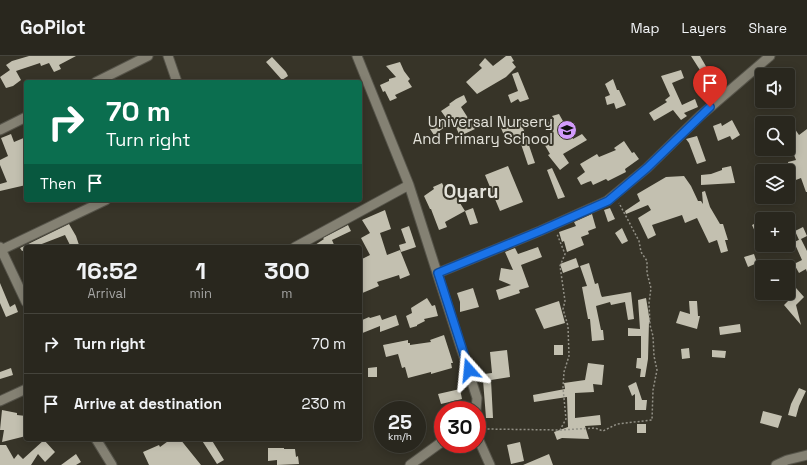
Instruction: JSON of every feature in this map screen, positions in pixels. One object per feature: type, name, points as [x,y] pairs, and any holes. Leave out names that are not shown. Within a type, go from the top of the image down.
[{"type":"street","points":[[100,80],[148,56]]},
{"type":"street","points":[[168,56],[176,80]]},
{"type":"street","points":[[357,56],[409,185],[438,273],[477,401]]},
{"type":"street","points":[[438,273],[548,228],[608,201],[647,168],[700,116],[770,56]]},
{"type":"street","points":[[0,130],[24,118]]},
{"type":"street","points":[[299,245],[409,185]]},
{"type":"street","points":[[24,298],[1,249],[102,202]]},
{"type":"street","points":[[0,402],[24,390]]},
{"type":"street","points":[[97,441],[112,465]]},
{"type":"street","points":[[410,465],[434,448]]},
{"type":"street","points":[[485,453],[490,465]]},
{"type":"street","points":[[776,465],[787,460],[807,455]]},
{"type":"path","points":[[486,429],[576,430],[595,428],[604,431],[617,424],[652,420],[657,370],[654,356],[653,336],[650,325],[649,303],[651,288],[647,274],[647,261],[641,252],[639,241],[614,196]]},
{"type":"path","points":[[548,228],[558,235],[565,254],[560,266],[565,301],[563,309],[568,326],[569,356],[564,372],[563,388],[566,419],[560,430]]},
{"type":"building","points":[[29,56],[76,56],[59,65],[61,69],[54,72],[49,63],[41,66],[40,63],[16,71],[21,80],[13,86],[6,88],[0,77],[10,70],[6,65],[12,61]]},
{"type":"building","points":[[506,56],[511,56],[514,61],[512,62],[516,67],[506,77],[477,94],[466,82],[482,68],[479,65],[485,58],[493,66]]},
{"type":"building","points":[[691,56],[700,56],[711,75],[705,78]]},
{"type":"building","points":[[272,57],[288,76],[282,80],[266,62]]},
{"type":"building","points":[[400,62],[410,79],[408,81],[412,87],[395,95],[397,98],[390,101],[380,85],[389,81],[389,79],[396,77],[386,66]]},
{"type":"building","points":[[681,70],[684,78],[672,83],[682,105],[695,99],[698,107],[684,113],[687,116],[681,120],[673,110],[654,121],[649,113],[667,102],[665,100],[670,96],[661,76]]},
{"type":"building","points":[[518,72],[529,99],[520,102],[518,99],[511,103],[508,95],[518,91],[512,74]]},
{"type":"building","points":[[613,79],[617,90],[619,90],[626,105],[616,109],[614,103],[607,105],[605,97],[610,95],[605,84]]},
{"type":"building","points":[[464,95],[467,102],[461,107],[475,129],[460,136],[453,121],[434,135],[430,129],[446,118],[441,111],[456,99]]},
{"type":"building","points":[[559,114],[573,139],[582,134],[587,140],[563,154],[569,163],[560,170],[548,155],[550,154],[543,142],[553,136],[546,123],[554,119],[552,116]]},
{"type":"building","points":[[507,120],[509,126],[521,122],[535,163],[528,165],[519,138],[507,143],[499,123]]},
{"type":"building","points":[[732,120],[740,135],[732,140],[730,136],[718,141],[713,126],[721,123],[722,126]]},
{"type":"building","points":[[795,129],[799,135],[807,129],[807,192],[801,178],[795,180],[795,164],[788,164],[788,162],[796,160],[794,156]]},
{"type":"building","points":[[11,134],[14,142],[24,138],[24,185],[0,191],[0,184],[7,182],[0,165],[0,160],[8,156],[1,138]]},
{"type":"building","points":[[697,136],[706,161],[697,164],[686,139]]},
{"type":"building","points":[[624,141],[632,153],[634,152],[639,159],[625,169],[626,172],[608,181],[606,179],[593,185],[591,181],[581,185],[577,178],[585,172],[580,164],[597,154],[599,157],[616,150],[614,148]]},
{"type":"building","points":[[508,166],[523,202],[500,211],[485,175]]},
{"type":"building","points":[[731,166],[735,183],[701,185],[701,175],[711,174],[722,170],[722,168]]},
{"type":"building","points":[[552,168],[565,197],[558,199],[547,170]]},
{"type":"building","points":[[684,176],[691,186],[698,201],[701,201],[703,204],[702,192],[705,191],[710,207],[720,224],[723,224],[728,240],[725,240],[728,251],[721,253],[717,240],[709,243],[697,218],[685,223],[682,215],[652,225],[656,235],[648,239],[638,218],[651,210],[648,205],[626,214],[625,211],[640,201],[637,194],[666,177]]},
{"type":"building","points":[[442,183],[448,195],[453,192],[465,211],[445,222],[447,227],[439,230],[424,196],[434,189],[433,187]]},
{"type":"building","points":[[473,208],[478,223],[470,225],[465,211]]},
{"type":"building","points":[[610,208],[615,219],[608,222],[604,210]]},
{"type":"building","points":[[385,210],[391,229],[380,233],[387,255],[400,250],[410,275],[400,279],[399,275],[377,282],[379,286],[362,293],[362,259],[370,255],[361,238],[370,233],[362,220]]},
{"type":"building","points":[[592,214],[596,228],[588,231],[589,234],[581,237],[584,245],[567,252],[564,241],[562,242],[559,232],[576,226],[574,222]]},
{"type":"building","points":[[69,224],[79,245],[70,245],[65,235],[39,245],[26,245]]},
{"type":"building","points":[[755,224],[755,232],[752,225]]},
{"type":"building","points":[[348,225],[351,231],[332,240],[334,245],[315,245],[324,239],[323,238]]},
{"type":"building","points":[[409,226],[416,247],[401,252],[399,245],[406,243],[401,229]]},
{"type":"building","points":[[803,227],[807,236],[799,240],[795,231]]},
{"type":"building","points":[[622,228],[628,241],[622,244],[615,233]]},
{"type":"building","points":[[801,239],[807,251],[807,272],[806,269],[799,273],[795,266],[795,264],[802,260],[795,242]]},
{"type":"building","points":[[24,246],[24,250],[22,251],[20,248]]},
{"type":"building","points":[[538,247],[542,257],[521,265],[529,287],[519,290],[520,293],[499,300],[496,290],[511,285],[499,280],[501,268],[513,270],[505,252],[515,248],[518,254]]},
{"type":"building","points":[[754,254],[756,260],[755,264],[748,267],[744,257]]},
{"type":"building","points":[[576,258],[579,267],[563,273],[560,264]]},
{"type":"building","points":[[589,263],[595,284],[598,283],[602,297],[631,292],[634,319],[628,320],[625,302],[611,305],[610,302],[596,306],[601,330],[603,330],[604,340],[592,341],[590,319],[588,319],[582,287],[587,286],[580,266]]},
{"type":"building","points":[[0,283],[10,307],[15,304],[18,312],[6,317],[0,303]]},
{"type":"building","points":[[473,288],[479,307],[460,312],[460,302],[457,293]]},
{"type":"building","points":[[796,288],[804,297],[796,305],[801,325],[784,305],[789,300],[795,300]]},
{"type":"building","points":[[427,298],[432,306],[435,305],[438,316],[424,319],[425,321],[410,328],[406,316],[412,313],[411,308]]},
{"type":"building","points":[[646,298],[650,322],[648,359],[645,377],[640,377],[641,369],[636,368],[637,358],[641,358],[641,336],[628,336],[628,328],[640,329],[638,300]]},
{"type":"building","points":[[559,301],[565,323],[544,329],[535,309]]},
{"type":"building","points":[[689,301],[697,301],[698,316],[700,316],[697,329],[676,323],[680,311],[690,314]]},
{"type":"building","points":[[380,315],[382,320],[396,315],[399,325],[380,332],[380,326],[362,333],[362,320],[369,317]]},
{"type":"building","points":[[740,324],[741,332],[720,335],[719,327]]},
{"type":"building","points":[[444,335],[453,363],[451,363],[452,368],[408,378],[405,367],[402,368],[398,354],[386,357],[383,345],[408,340],[410,345],[431,342],[430,340]]},
{"type":"building","points":[[554,345],[563,345],[563,355],[554,355]]},
{"type":"building","points":[[689,348],[690,358],[682,359],[681,349]]},
{"type":"building","points":[[507,350],[510,377],[491,380],[493,418],[486,418],[486,401],[485,401],[483,380],[478,381],[476,375],[492,373],[490,352]]},
{"type":"building","points":[[712,350],[726,351],[725,358],[712,357]]},
{"type":"building","points":[[588,363],[604,365],[602,385],[593,384],[594,392],[575,393],[575,418],[600,415],[601,425],[585,426],[589,439],[562,438],[557,440],[554,432],[568,427],[567,397],[534,402],[533,395],[565,389],[564,383],[585,380]]},
{"type":"building","points":[[377,367],[377,377],[368,377],[368,368]]},
{"type":"building","points":[[11,368],[13,375],[0,379],[0,372]]},
{"type":"building","points":[[636,382],[642,400],[647,400],[646,410],[635,410],[635,394],[632,396],[628,386]]},
{"type":"building","points":[[799,388],[806,391],[796,417],[788,415],[791,404]]},
{"type":"building","points":[[460,389],[462,399],[454,401],[440,401],[438,394]]},
{"type":"building","points":[[2,410],[24,416],[24,436],[2,442],[4,430],[0,430]]},
{"type":"building","points":[[763,411],[782,416],[778,428],[760,423]]},
{"type":"building","points":[[637,424],[646,424],[646,433],[637,433]]},
{"type":"building","points":[[43,441],[45,441],[55,452],[45,462],[38,454],[31,465],[0,465],[0,445],[6,445],[14,459],[18,454],[23,459]]},
{"type":"building","points":[[168,441],[182,441],[201,465],[149,465],[143,452],[159,445],[160,447]]},
{"type":"building","points":[[202,441],[212,441],[224,460],[217,464]]},
{"type":"building","points":[[520,442],[524,461],[511,464],[507,445]]},
{"type":"building","points":[[268,448],[295,449],[299,464],[277,465],[277,460],[268,461]]},
{"type":"building","points":[[76,454],[81,462],[76,465],[61,465]]},
{"type":"building","points":[[549,454],[553,465],[523,465]]},
{"type":"place","name":"Universal Nursery And Primary School","points":[[567,130]]},
{"type":"district","name":"Oyaru","points":[[471,191]]},
{"type":"route","points":[[469,370],[438,273],[608,201],[647,168],[710,107]]}]
